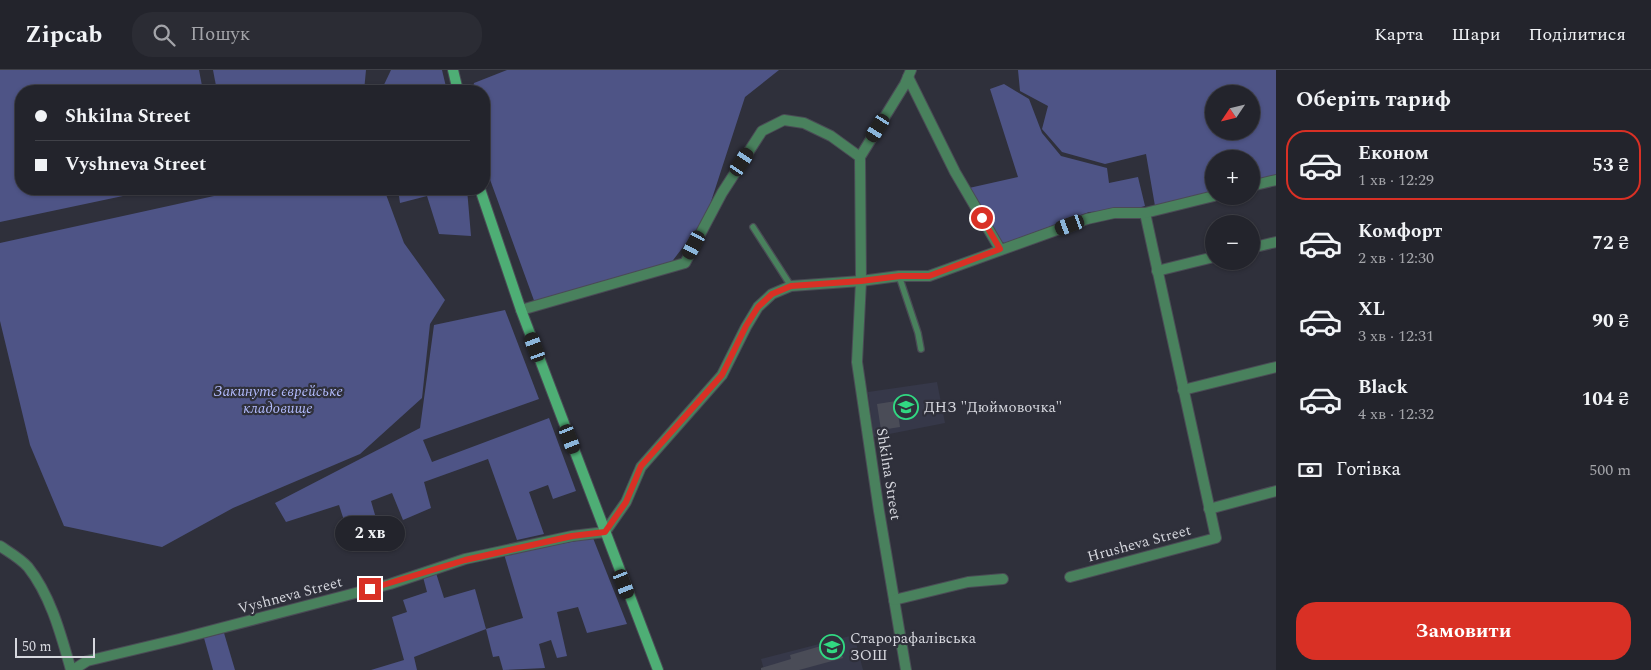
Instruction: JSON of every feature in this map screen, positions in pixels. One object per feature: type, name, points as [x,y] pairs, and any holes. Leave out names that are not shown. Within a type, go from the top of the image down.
[{"type":"main road","points":[[453,70],[457,85]]},
{"type":"main road","points":[[482,195],[521,310],[658,670]]},
{"type":"street","points":[[521,310],[685,263],[722,193],[762,132],[784,120],[804,123],[831,136],[860,157],[909,73]]},
{"type":"street","points":[[909,73],[955,172],[1000,249]]},
{"type":"street","name":"Shkilna Street","points":[[860,157],[861,281],[857,362],[906,670]]},
{"type":"street","points":[[1260,184],[1276,180]]},
{"type":"street","points":[[605,532],[626,502],[641,466],[722,375],[758,307],[772,294],[791,286],[900,276],[929,276],[1087,219],[1114,214],[1145,214],[1205,198]]},
{"type":"street","points":[[1145,214],[1209,509],[1276,492]]},
{"type":"street","points":[[1260,246],[1276,242]]},
{"type":"street","points":[[1157,271],[1205,259]]},
{"type":"street","points":[[1183,390],[1276,367]]},
{"type":"street","name":"Hrusheva Street","points":[[1070,576],[1216,538],[1209,509]]},
{"type":"street","name":"Vyshneva Street","points":[[72,670],[87,661],[179,640],[390,584],[465,560],[572,536],[605,532]]},
{"type":"street","points":[[0,546],[27,566],[43,592],[59,630],[72,670]]},
{"type":"street","points":[[894,600],[968,582],[1003,579]]},
{"type":"lane","points":[[753,227],[791,286]]},
{"type":"lane","points":[[900,276],[918,333],[921,349]]},
{"type":"shaded area","name":"ДНЗ \"Дюймовочка\"","points":[[937,382],[945,423],[874,437],[868,392]]},
{"type":"shaded area","name":"Старорафалівська ЗОШ","points":[[854,635],[863,670],[764,670],[761,659]]},
{"type":"green space","points":[[0,70],[199,70],[202,85],[15,85],[15,195],[128,195],[0,222]]},
{"type":"green space","points":[[213,70],[366,70],[365,85],[216,85]]},
{"type":"green space","points":[[391,70],[442,70],[446,85],[384,85]]},
{"type":"green space","points":[[507,70],[779,70],[745,97],[706,217],[664,272],[536,306],[490,180],[490,85],[474,85],[474,83]]},
{"type":"green space","points":[[1018,70],[1276,70],[1276,175],[1260,179],[1260,150],[1205,150],[1205,193],[1155,206],[1146,154],[1105,164],[1062,152],[1042,129],[1048,106],[1020,91]]},
{"type":"green space","points":[[1004,84],[1029,99],[1042,133],[1061,156],[1107,168],[1109,183],[1138,177],[1145,206],[1130,210],[1089,212],[1005,243],[1000,242],[969,188],[1018,177],[990,89]]},
{"type":"green space","name":"Закинуте єврейське кладовище","points":[[386,195],[404,243],[445,300],[430,324],[422,398],[360,454],[233,508],[162,547],[64,526],[30,445],[0,321],[0,243],[214,196]]},
{"type":"green space","points":[[399,195],[468,195],[471,236],[439,234],[427,196],[400,203]]},
{"type":"green space","points":[[505,310],[539,399],[423,440],[432,462],[549,418],[576,491],[553,499],[548,485],[529,492],[544,534],[517,540],[488,459],[424,482],[431,508],[403,520],[392,493],[371,501],[382,539],[364,545],[350,539],[339,505],[286,522],[275,503],[420,428],[434,325]]},
{"type":"green space","points":[[593,538],[627,624],[587,633],[578,607],[557,612],[567,656],[557,658],[551,640],[539,644],[545,668],[503,670],[499,656],[493,657],[486,629],[523,618],[504,554]]},
{"type":"green space","points":[[436,573],[444,598],[475,589],[486,629],[414,657],[417,670],[371,670],[404,660],[392,617],[407,612],[403,600],[427,592],[423,577]]},
{"type":"green space","points":[[224,633],[235,670],[213,670],[204,638]]},
{"type":"building","points":[[896,401],[900,427],[881,430],[877,404]]},
{"type":"building","points":[[838,641],[843,658],[799,670],[761,670],[761,668],[791,659],[790,655]]},
{"type":"place","name":"ДНЗ \"Дюймовочка\"","points":[[906,407]]},
{"type":"place","name":"Старорафалівська ЗОШ","points":[[832,647]]},
{"type":"route","points":[[370,589],[465,560],[572,536],[605,532],[626,502],[641,466],[671,435],[722,375],[746,326],[758,307],[772,294],[791,286],[900,276],[929,276],[1000,249],[982,218]]}]
